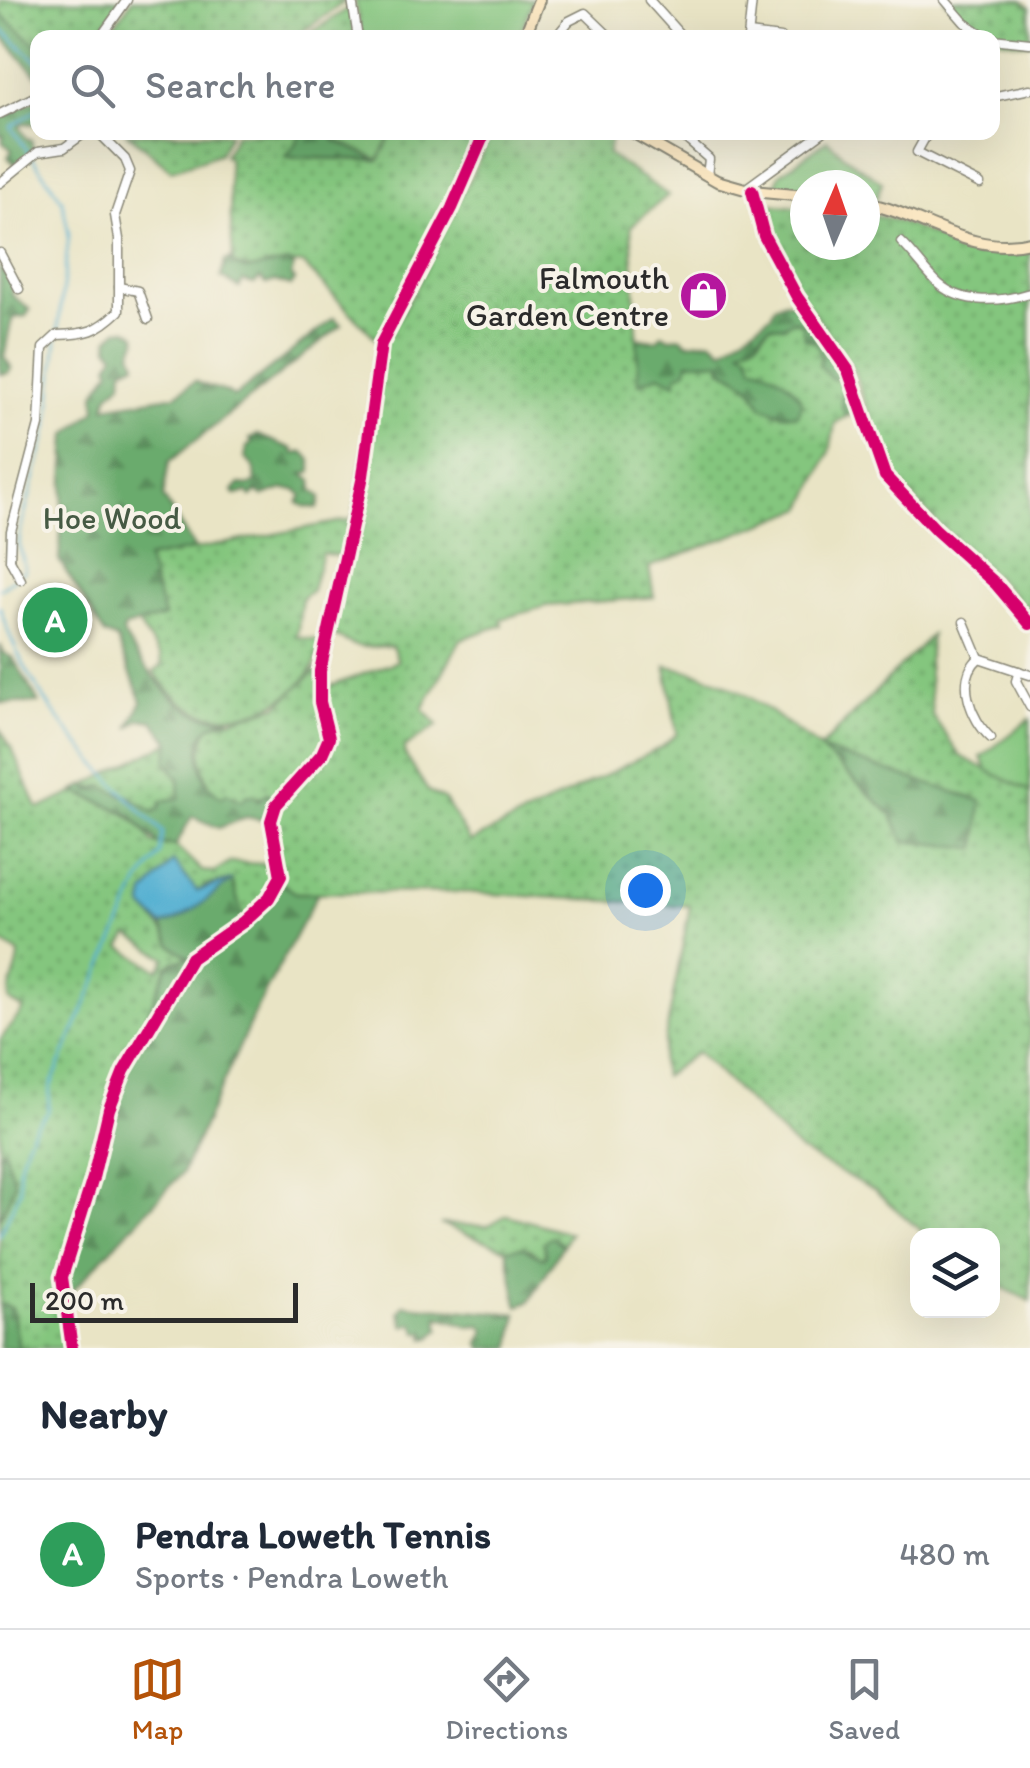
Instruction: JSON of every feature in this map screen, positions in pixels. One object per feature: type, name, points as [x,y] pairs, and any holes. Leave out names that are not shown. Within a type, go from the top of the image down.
[{"type":"street","points":[[106,30],[127,0]]},
{"type":"street","points":[[352,0],[357,30]]},
{"type":"street","points":[[527,30],[539,0]]},
{"type":"street","points":[[649,0],[676,30]]},
{"type":"street","points":[[749,30],[752,0]]},
{"type":"street","points":[[946,0],[964,22],[977,30]]},
{"type":"street","points":[[561,30],[569,20],[584,13],[602,30]]},
{"type":"street","points":[[1000,39],[1030,43]]},
{"type":"street","points":[[1000,95],[1030,89]]},
{"type":"street","points":[[0,114],[30,99]]},
{"type":"street","points":[[0,183],[31,156],[64,148],[75,140]]},
{"type":"street","points":[[21,580],[10,560],[11,531],[40,426],[43,348],[57,335],[101,328],[118,311],[119,238],[114,215],[130,171],[125,159],[106,140]]},
{"type":"street","points":[[72,1348],[62,1276],[93,1178],[109,1109],[124,1071],[191,958],[243,922],[269,898],[282,876],[271,821],[276,804],[322,754],[329,738],[320,702],[320,671],[363,476],[381,344],[452,208],[482,140]]},
{"type":"street","points":[[646,140],[707,176],[749,190],[790,194]]},
{"type":"street","points":[[688,140],[709,159],[707,176]]},
{"type":"street","points":[[691,140],[693,144]]},
{"type":"street","points":[[749,190],[813,140]]},
{"type":"street","points":[[924,140],[917,152],[980,184]]},
{"type":"street","points":[[749,190],[762,233],[797,296],[848,370],[886,476],[936,530],[996,584],[1030,624]]},
{"type":"street","points":[[880,205],[984,245],[1015,246],[1030,242]]},
{"type":"street","points":[[902,242],[942,286],[956,294],[995,300],[1030,293]]},
{"type":"street","points":[[0,253],[18,289]]},
{"type":"street","points":[[120,287],[138,292],[148,319]]},
{"type":"street","points":[[964,622],[979,658],[1030,674]]},
{"type":"street","points":[[979,658],[971,665],[967,686],[971,711],[990,738]]},
{"type":"street","points":[[1020,672],[1016,682],[1030,706]]},
{"type":"green space","points":[[0,0],[122,0],[100,30],[30,30],[30,39],[0,14]]},
{"type":"green space","points":[[132,0],[347,0],[305,30],[111,30]]},
{"type":"green space","points":[[355,0],[533,0],[522,30],[360,30]]},
{"type":"green space","points":[[945,0],[1022,0],[1030,7],[1030,43],[1000,39],[1000,30],[979,30]]},
{"type":"green space","points":[[350,7],[354,30],[315,30]]},
{"type":"green space","points":[[0,14],[30,39],[30,68],[0,34]]},
{"type":"green space","points":[[30,102],[30,124],[22,123],[20,127],[31,140],[34,153],[15,165],[8,157],[12,150],[2,142],[0,115]]},
{"type":"green space","points":[[135,140],[226,140],[219,154],[171,170]]},
{"type":"green space","points":[[232,140],[298,140],[287,157],[378,160],[388,140],[479,140],[389,335],[489,140],[611,140],[607,154],[668,195],[631,226],[640,383],[659,375],[677,375],[688,362],[721,361],[722,369],[746,383],[762,406],[792,390],[753,366],[740,349],[758,340],[770,325],[784,326],[793,320],[814,338],[820,365],[831,378],[846,381],[841,399],[847,416],[835,423],[830,451],[804,508],[649,567],[654,597],[547,606],[501,619],[503,625],[461,639],[423,709],[438,725],[404,748],[405,755],[428,791],[445,800],[470,842],[662,747],[677,734],[666,666],[730,686],[820,748],[931,635],[928,661],[932,715],[960,756],[1030,791],[1030,1301],[1000,1286],[1000,1228],[918,1228],[875,1191],[800,1151],[697,1052],[663,1077],[661,1061],[690,906],[461,892],[296,893],[279,882],[271,821],[276,805],[329,738],[320,690],[398,661],[392,646],[359,646],[326,634],[351,535],[381,344],[303,264],[250,268],[233,264],[228,157],[224,156]],"holes":[[[823,751],[977,848],[904,841],[891,814]]]},
{"type":"green space","points":[[298,140],[334,140],[379,160],[286,157]]},
{"type":"green space","points":[[336,140],[389,140],[379,160]]},
{"type":"green space","points":[[827,140],[864,170],[790,170],[790,188],[775,186],[780,174]]},
{"type":"green space","points":[[768,204],[790,206],[790,260],[880,260],[880,217],[985,253],[1030,250],[1030,615],[891,474],[853,369],[801,294],[768,230],[762,208]]},
{"type":"green space","points":[[231,259],[245,270],[288,262],[294,266],[291,276],[295,280],[291,286],[275,281],[266,284],[260,278],[254,284],[243,281],[239,288],[221,277],[225,261]]},
{"type":"green space","points":[[0,267],[13,282],[12,295],[30,310],[26,316],[13,318],[4,357],[12,368],[0,374]]},
{"type":"green space","points":[[785,301],[802,305],[848,370],[863,411],[847,416],[841,399],[845,381],[831,378],[819,365],[822,358],[816,342],[804,338],[802,323],[793,320],[784,326],[770,325],[758,340],[741,349],[749,353],[753,366],[775,374],[795,390],[802,403],[797,415],[762,406],[746,383],[722,369],[721,361],[688,362],[687,370],[677,375],[676,383],[659,375],[639,383],[637,338],[657,340],[662,334],[682,337],[687,343],[711,340],[723,350]]},
{"type":"green space","name":"Hoe Wood","points":[[334,318],[342,325],[169,462],[163,497],[195,549],[147,559],[164,617],[125,627],[123,633],[145,666],[181,704],[203,716],[230,718],[210,727],[200,746],[204,776],[215,792],[242,801],[254,795],[259,800],[267,793],[276,801],[269,821],[246,817],[219,828],[192,816],[176,845],[158,844],[131,815],[75,791],[84,786],[94,790],[100,786],[153,812],[160,809],[161,801],[180,798],[179,779],[167,762],[170,742],[153,721],[140,719],[129,728],[142,701],[117,640],[105,635],[59,560],[67,434],[96,410],[95,393],[111,370],[109,365],[115,354],[109,347],[109,338],[118,330],[136,334],[132,352],[136,363],[123,369],[122,383],[109,394],[105,407],[176,395],[195,381],[234,397]]},
{"type":"green space","points":[[257,435],[293,449],[294,454],[304,452],[311,460],[311,473],[302,474],[312,480],[313,490],[321,497],[318,508],[298,503],[302,495],[297,490],[284,489],[263,496],[257,492],[251,497],[247,492],[236,495],[233,491],[240,484],[256,482],[254,467],[245,458],[250,439]]},
{"type":"green space","points":[[352,519],[342,557],[322,553],[312,590],[302,598],[297,637],[322,641],[318,658],[298,686],[284,698],[251,713],[216,716],[188,706],[165,686],[154,671],[162,666],[161,657],[138,624],[164,617],[146,559]]},
{"type":"green space","points":[[61,589],[86,630],[48,652],[23,611]]},
{"type":"green space","points":[[0,645],[13,658],[39,703],[0,703]]},
{"type":"green space","points":[[319,667],[327,738],[320,753],[276,801],[268,793],[240,800],[213,792],[201,759],[209,726],[278,706]]},
{"type":"green space","points":[[1030,719],[1030,791],[988,771],[981,757]]},
{"type":"green space","points":[[0,729],[37,807],[75,792],[129,817],[152,843],[176,846],[202,871],[214,872],[231,862],[280,865],[268,897],[243,921],[232,880],[197,891],[173,862],[145,894],[143,907],[191,958],[62,1277],[72,1348],[19,1348],[12,1308],[0,1305],[0,1220],[15,1184],[3,1149],[0,1153],[0,1040],[24,1009],[9,1001],[19,954],[0,941]],"holes":[[[129,935],[166,958],[159,970],[121,947]]]},
{"type":"green space","points":[[170,742],[167,762],[179,780],[180,799],[153,812],[126,794],[84,786]]},
{"type":"green space","points":[[820,749],[981,801],[977,848],[904,841],[891,814]]},
{"type":"green space","points":[[232,880],[244,922],[279,882],[296,893],[318,893],[257,1008],[182,1173],[63,1301],[80,1215],[134,1048],[167,967],[189,958],[171,945],[162,925],[190,912]]},
{"type":"green space","points":[[4,1149],[15,1184],[0,1220],[0,1153]]},
{"type":"green space","points":[[507,1215],[570,1233],[563,1245],[551,1237],[543,1259],[530,1249],[507,1249],[440,1224],[487,1226]]},
{"type":"green space","points":[[551,1237],[563,1245],[529,1302],[518,1306],[507,1249],[522,1247],[543,1258],[543,1242]]},
{"type":"green space","points":[[0,1305],[12,1308],[19,1348],[0,1348]]},
{"type":"green space","points":[[404,1305],[517,1314],[511,1347],[482,1348],[479,1343],[486,1330],[481,1325],[469,1326],[438,1316],[440,1329],[425,1339],[425,1333],[418,1332],[413,1323],[405,1326],[399,1312]]},
{"type":"water","points":[[173,861],[197,891],[232,880],[190,912],[162,925],[143,907],[145,894]]},
{"type":"waterway","points":[[0,28],[30,55]]},
{"type":"waterway","points":[[30,114],[11,127],[62,200],[69,235],[58,330]]},
{"type":"waterway","points":[[21,573],[25,570],[19,543],[21,528],[49,424],[57,338]]},
{"type":"waterway","points":[[0,589],[15,578]]},
{"type":"waterway","points":[[0,607],[27,670],[67,729],[114,784],[163,832],[160,854],[139,883],[56,1073],[48,1112],[26,1144],[19,1168],[20,1190],[0,1235]]},
{"type":"cycle path","points":[[72,1348],[62,1277],[93,1178],[109,1109],[124,1071],[191,958],[243,922],[269,898],[281,876],[271,821],[276,805],[322,754],[329,738],[320,702],[320,671],[363,476],[381,344],[452,208],[482,140]]},
{"type":"cycle path","points":[[752,191],[764,236],[797,297],[848,370],[885,476],[936,530],[996,584],[1030,624]]},
{"type":"place","name":"Falmouth Garden Centre","points":[[704,296]]},
{"type":"place","name":"Pendra Loweth Tennis","points":[[55,620]]}]
